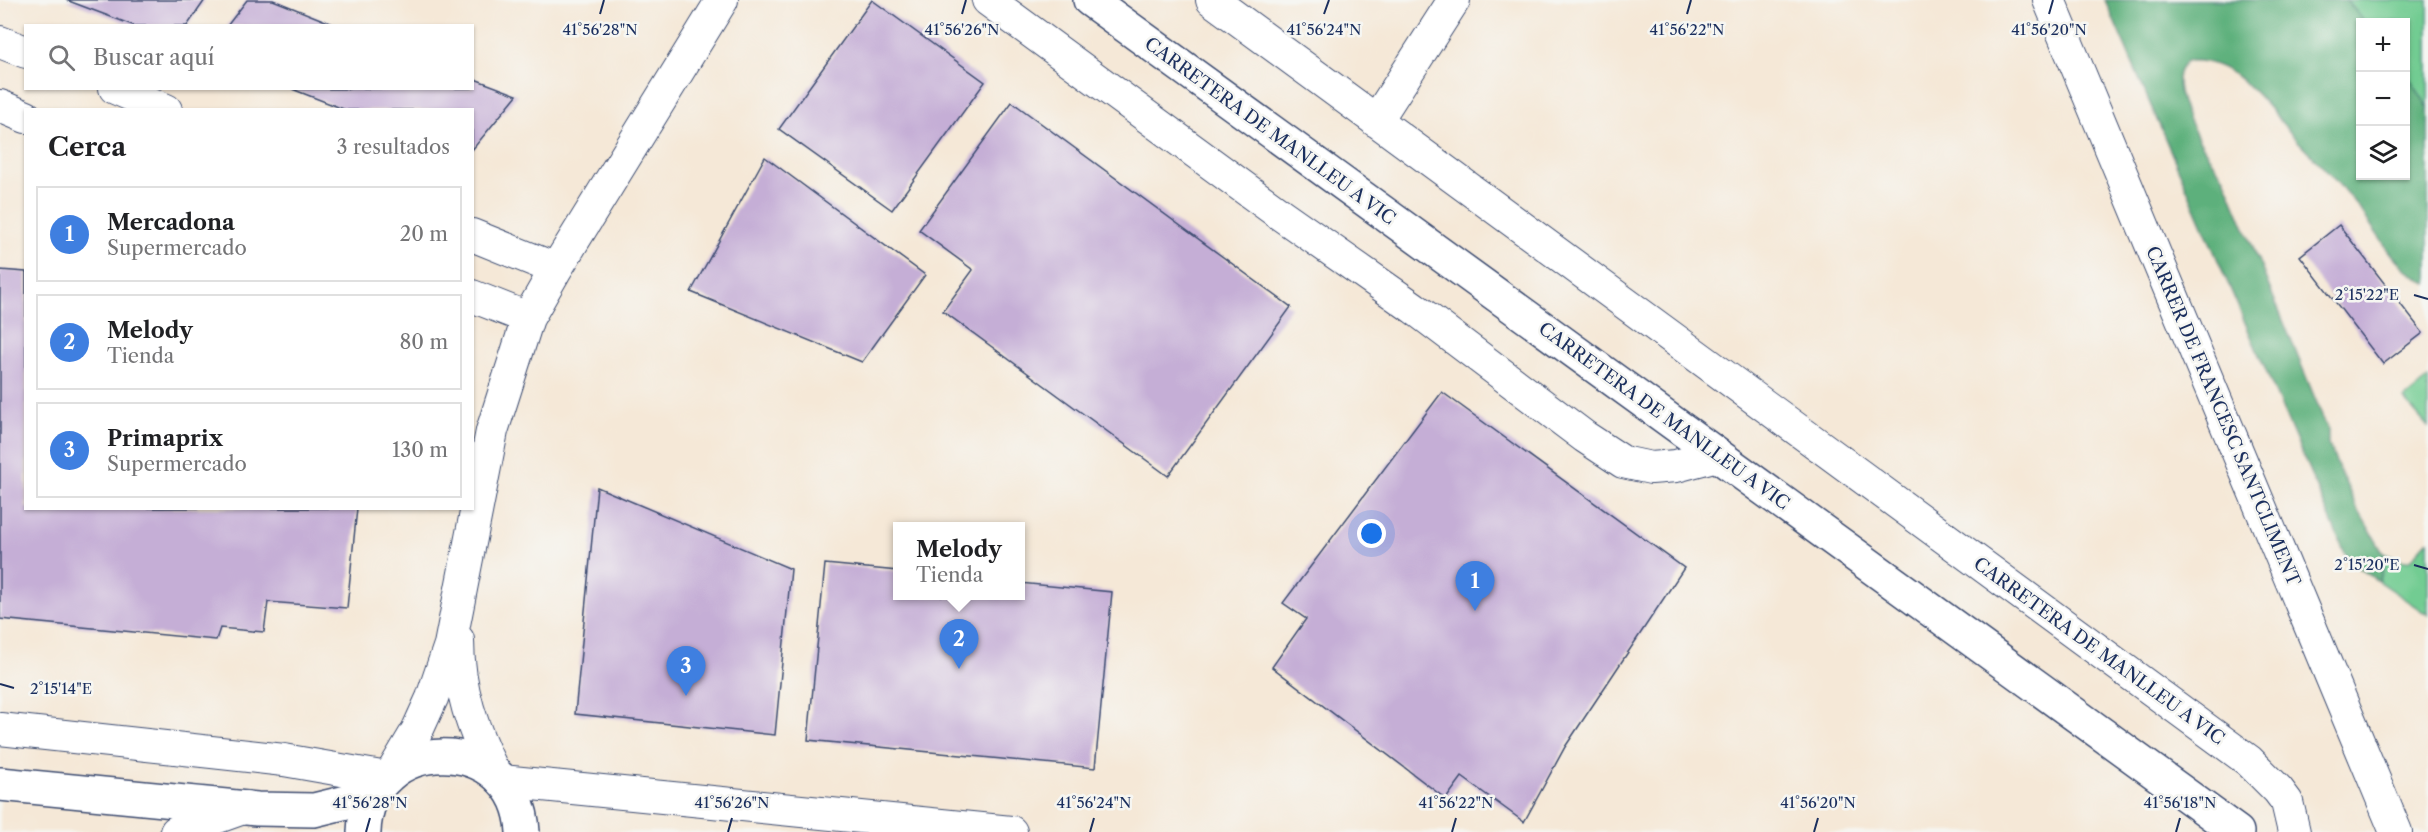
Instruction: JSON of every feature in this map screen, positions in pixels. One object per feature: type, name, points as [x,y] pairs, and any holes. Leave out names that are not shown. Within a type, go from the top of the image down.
[{"type":"street","points":[[988,0],[1623,462],[1651,468],[1676,466],[1717,455]]},
{"type":"street","name":"CARRETERA DE MANLLEU A VIC","points":[[1090,0],[2237,832]]},
{"type":"street","name":"CARRETERA DE MANLLEU A VIC","points":[[1212,0],[2249,761],[2287,802],[2295,832]]},
{"type":"street","points":[[1376,121],[1454,0]]},
{"type":"street","name":"CARRER DE FRANCESC SANTCLIMENT","points":[[2049,0],[2396,832]]},
{"type":"street","points":[[364,832],[366,812],[417,731],[432,698],[458,612],[492,430],[528,318],[556,269],[724,1]]},
{"type":"street","points":[[0,42],[24,51]]},
{"type":"street","points":[[120,90],[161,108]]},
{"type":"street","points":[[0,106],[24,116]]},
{"type":"street","points":[[474,236],[556,269]]},
{"type":"street","points":[[474,297],[528,318]]},
{"type":"street","points":[[458,612],[458,661],[464,699],[474,730],[498,777],[516,801],[523,832]]},
{"type":"street","points":[[0,729],[284,760],[386,780]]},
{"type":"street","points":[[0,783],[252,808],[314,810],[359,799],[418,759],[441,755],[475,761],[498,777],[1011,832]]},
{"type":"street","points":[[176,832],[252,808],[320,832]]},
{"type":"green space","points":[[2105,0],[2346,0],[2362,18],[2356,18],[2356,180],[2410,180],[2410,79],[2428,107],[2428,284],[2417,278],[2397,260],[2351,198],[2262,100],[2236,75],[2204,62],[2186,61],[2179,73],[2178,85],[2181,98],[2192,128],[2224,177],[2328,430],[2328,444],[2356,506],[2383,553],[2384,567],[2378,581],[2348,560]]},
{"type":"green space","points":[[2346,0],[2428,0],[2428,107],[2410,79],[2410,18],[2362,18]]},
{"type":"green space","points":[[2428,379],[2428,427],[2404,399]]},
{"type":"green space","points":[[2428,540],[2428,615],[2378,581],[2384,567],[2383,553],[2404,561],[2410,560]]},
{"type":"building","points":[[66,0],[205,0],[188,24],[130,24]]},
{"type":"building","points":[[247,0],[273,0],[333,24],[229,24]]},
{"type":"building","points":[[872,0],[985,82],[892,210],[779,129]]},
{"type":"building","points":[[474,79],[517,95],[474,148],[474,108],[341,108],[295,90],[474,90]]},
{"type":"building","points":[[1012,102],[1291,307],[1168,476],[943,311],[973,270],[919,230]]},
{"type":"building","points":[[765,157],[925,275],[862,362],[691,292]]},
{"type":"building","points":[[2339,225],[2423,333],[2383,364],[2300,256]]},
{"type":"building","points":[[0,270],[24,272],[24,510],[357,510],[347,608],[268,602],[264,632],[220,628],[216,640],[0,619]]},
{"type":"building","points":[[1442,392],[1684,568],[1565,747],[1524,822],[1462,777],[1446,799],[1272,667],[1306,619],[1283,603]]},
{"type":"building","points":[[597,487],[791,569],[775,735],[575,714]]},
{"type":"building","points":[[825,564],[893,571],[893,600],[1025,600],[1025,583],[1112,592],[1095,768],[808,740]]},
{"type":"place","name":"Mercadona","points":[[1475,611]]},
{"type":"place","name":"Melody","points":[[959,669]]},
{"type":"place","name":"Primaprix","points":[[686,696]]}]
